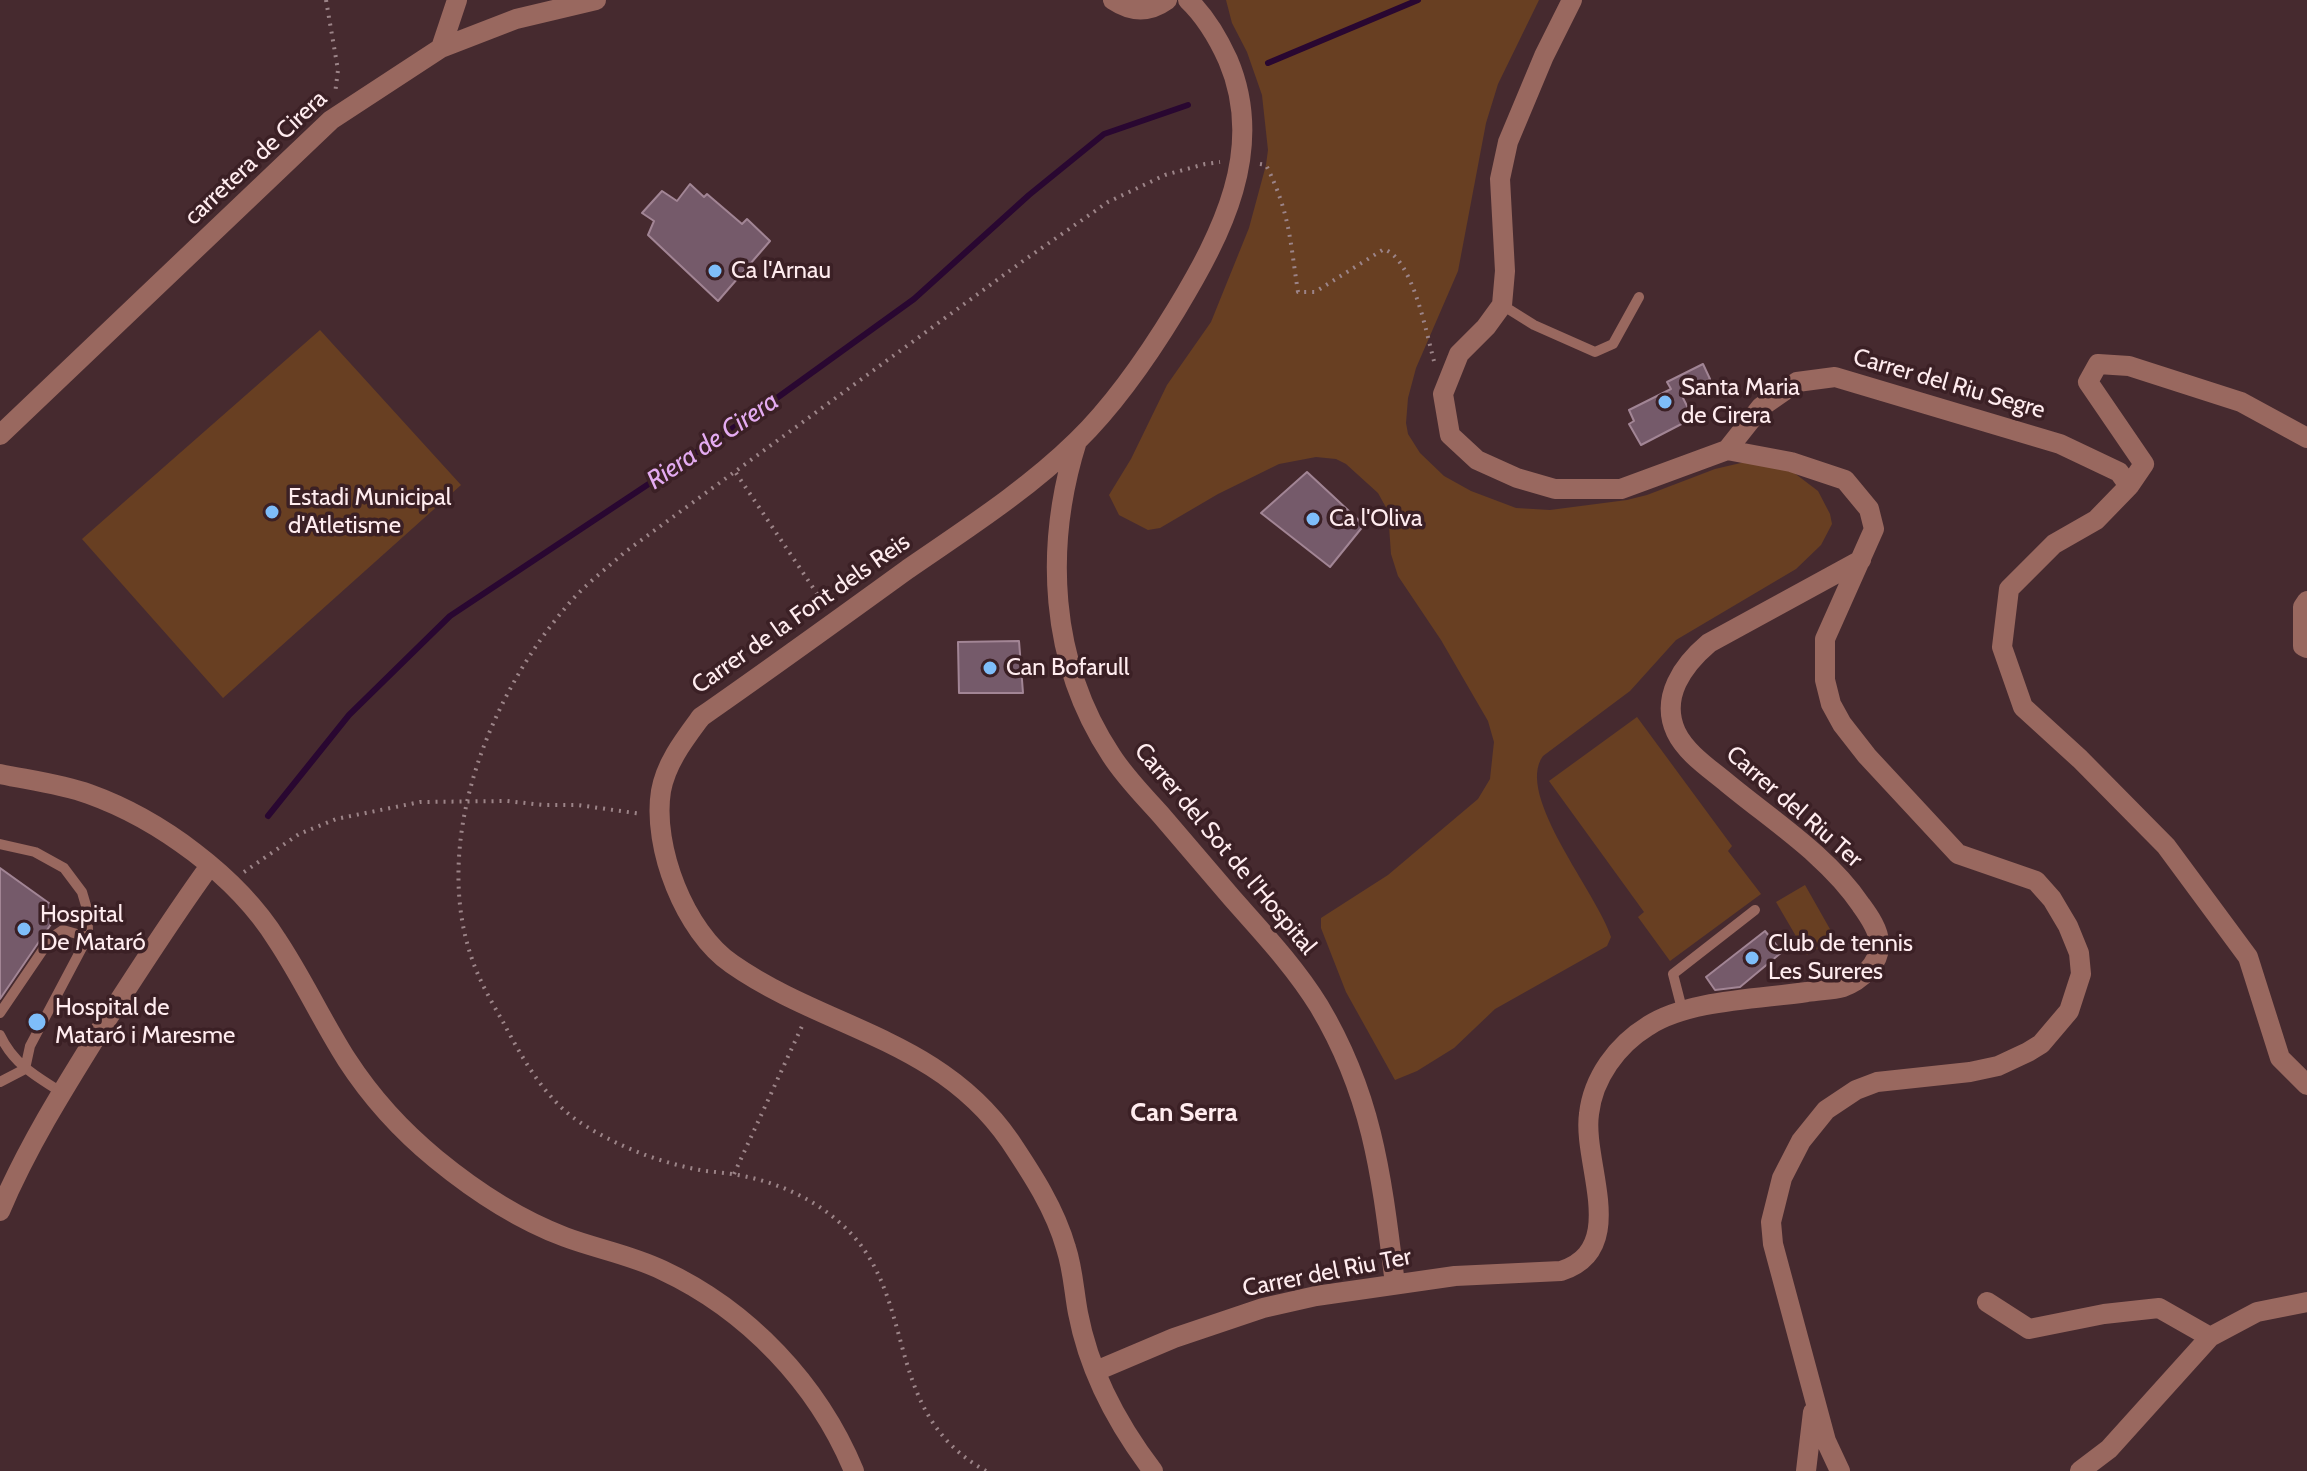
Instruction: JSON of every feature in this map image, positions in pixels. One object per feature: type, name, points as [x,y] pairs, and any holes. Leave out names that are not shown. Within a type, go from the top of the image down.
[{"type":"street","points":[[441,48],[457,0]]},
{"type":"street","name":"carretera de Cirera","points":[[0,435],[331,120],[441,48],[516,19],[596,0]]},
{"type":"street","points":[[1113,0],[1136,10],[1152,8],[1167,0]]},
{"type":"street","name":"Carrer de la Font dels Reis","points":[[1153,1471],[1120,1424],[1096,1371],[1078,1315],[1067,1249],[1055,1217],[1008,1138],[970,1096],[914,1054],[756,979],[729,962],[710,943],[680,896],[663,846],[659,816],[661,790],[668,768],[681,743],[701,717],[1002,504],[1077,441],[1141,365],[1191,285],[1217,236],[1241,161],[1242,115],[1232,70],[1211,27],[1188,0]]},
{"type":"street","points":[[1572,0],[1544,56],[1508,142],[1500,179],[1505,271],[1502,305],[1486,327],[1459,354],[1446,386],[1443,394],[1450,435],[1477,460],[1517,478],[1555,489],[1621,489],[1727,450],[1791,462],[1845,480],[1869,509],[1874,529],[1825,639],[1825,680],[1831,704],[1842,724],[1877,767],[1958,854],[2036,881],[2052,899],[2079,953],[2081,974],[2069,1011],[2041,1044],[1998,1066],[1877,1082],[1856,1090],[1826,1110],[1789,1159],[1774,1201],[1771,1222],[1773,1244],[1826,1441],[1840,1471]]},
{"type":"street","points":[[2307,438],[2241,402],[2129,366],[2098,364],[2088,382],[2144,464],[2129,486],[2096,520],[2054,544],[2009,589],[2002,647],[2023,707],[2080,759],[2166,846],[2248,957],[2280,1058],[2307,1085]]},
{"type":"street","name":"Carrer del Riu Segre","points":[[1727,450],[1761,407],[1797,382],[1835,377],[2060,444],[2119,472],[2129,486]]},
{"type":"street","name":"Carrer del Sot de l'Hospital","points":[[1077,441],[1061,504],[1057,603],[1062,641],[1077,690],[1111,755],[1283,956],[1336,1036],[1365,1107],[1375,1141],[1395,1284]]},
{"type":"street","name":"Carrer del Riu Ter","points":[[1096,1371],[1174,1338],[1263,1308],[1316,1296],[1455,1276],[1561,1271],[1576,1266],[1595,1243],[1597,1226],[1599,1199],[1588,1115],[1595,1087],[1623,1045],[1648,1025],[1682,1009],[1843,987],[1870,968],[1878,955],[1880,942],[1851,890],[1812,853],[1694,755],[1677,733],[1671,715],[1672,696],[1679,677],[1691,658],[1709,643],[1861,560]]},
{"type":"street","points":[[2307,601],[2303,607],[2303,646],[2307,648]]},
{"type":"street","points":[[0,774],[86,793],[131,811],[155,825],[229,883],[276,937],[348,1063],[424,1149],[508,1210],[564,1237],[661,1269],[737,1316],[783,1359],[809,1391],[833,1428],[854,1471]]},
{"type":"street","points":[[0,1211],[61,1092],[147,956],[209,867]]},
{"type":"street","points":[[1987,1302],[2029,1329],[2104,1314],[2159,1308],[2210,1337]]},
{"type":"street","points":[[2080,1471],[2109,1449],[2210,1337],[2257,1312],[2307,1302]]},
{"type":"street","points":[[1806,1471],[1814,1400]]},
{"type":"lane","points":[[1502,305],[1534,325],[1595,352],[1613,344],[1639,297]]},
{"type":"lane","points":[[0,844],[49,858],[75,880],[87,909],[88,930],[84,944],[30,1046],[25,1069]]},
{"type":"lane","points":[[1682,1009],[1673,974],[1755,910]]},
{"type":"lane","points":[[0,1013],[51,938],[63,930],[77,934],[84,944]]},
{"type":"lane","points":[[0,1035],[8,1052],[25,1069],[61,1092]]},
{"type":"lane","points":[[0,1082],[25,1069]]},
{"type":"path","points":[[326,0],[338,70],[331,120]]},
{"type":"path","points":[[986,1471],[968,1461],[940,1434],[919,1403],[882,1281],[867,1252],[840,1222],[812,1201],[783,1188],[734,1174],[697,1170],[638,1152],[578,1122],[549,1095],[506,1028],[472,959],[464,927],[460,889],[461,830],[467,800],[498,714],[521,671],[567,606],[625,552],[1023,261],[1108,202],[1165,175],[1205,164],[1241,161],[1266,165],[1282,196],[1291,232],[1298,292],[1315,292],[1384,249],[1394,253],[1411,282],[1435,363],[1446,386]]},
{"type":"path","points":[[736,473],[835,621]]},
{"type":"path","points":[[229,883],[299,834],[336,819],[420,802],[467,800],[578,805],[659,816]]},
{"type":"path","points":[[734,1174],[811,1006]]},
{"type":"shaded area","points":[[1226,0],[1539,0],[1498,84],[1486,123],[1458,271],[1416,368],[1408,398],[1408,434],[1420,453],[1444,476],[1471,491],[1516,508],[1550,510],[1627,500],[1715,469],[1745,462],[1789,469],[1818,491],[1832,524],[1821,545],[1796,569],[1676,640],[1630,691],[1543,756],[1537,773],[1548,819],[1603,918],[1611,937],[1607,946],[1495,1009],[1454,1048],[1417,1071],[1395,1080],[1346,992],[1321,928],[1321,918],[1388,875],[1478,799],[1490,779],[1494,742],[1488,721],[1441,640],[1398,576],[1391,554],[1388,511],[1378,493],[1346,464],[1336,459],[1316,457],[1279,464],[1218,494],[1160,528],[1148,530],[1119,515],[1109,495],[1131,459],[1167,385],[1211,322],[1249,228],[1266,165],[1268,150],[1262,95],[1247,52],[1232,23]]},
{"type":"shaded area","name":"Estadi Municipal d'Atletisme","points":[[320,330],[461,485],[223,698],[82,539]]},
{"type":"shaded area","points":[[1637,717],[1732,846],[1728,851],[1761,894],[1670,961],[1638,917],[1644,912],[1549,781]]},
{"type":"shaded area","points":[[1805,885],[1835,938],[1807,955],[1776,902]]},
{"type":"building","name":"Ca l'Arnau","points":[[690,184],[704,197],[707,194],[742,224],[747,219],[770,241],[718,301],[648,235],[654,221],[642,213],[662,191],[677,201]]},
{"type":"building","name":"Santa Maria de Cirera","points":[[1703,364],[1710,379],[1681,394],[1693,418],[1641,445],[1629,424],[1634,421],[1629,410],[1671,389],[1667,382]]},
{"type":"building","name":"Ca l'Oliva","points":[[1307,472],[1364,525],[1330,567],[1261,513]]},
{"type":"building","name":"Can Bofarull","points":[[1019,641],[1023,693],[959,693],[958,642]]},
{"type":"building","name":"Hospital De Mataró","points":[[0,868],[60,911],[0,999]]},
{"type":"building","name":"Club de tennis Les Sureres","points":[[1765,931],[1782,952],[1740,987],[1715,990],[1706,977]]},
{"type":"waterway","name":"Riera de Cirera","points":[[1268,63],[1418,0]]},
{"type":"waterway","name":"Riera de Cirera","points":[[268,816],[349,715],[450,616],[763,408],[914,299],[1029,195],[1104,134],[1188,105]]},
{"type":"place","name":"Ca l'Arnau","points":[[715,271]]},
{"type":"place","name":"Santa Maria de Cirera","points":[[1665,402]]},
{"type":"place","name":"Estadi Municipal d'Atletisme","points":[[272,512]]},
{"type":"place","name":"Ca l'Oliva","points":[[1313,519]]},
{"type":"place","name":"Can Bofarull","points":[[990,668]]},
{"type":"place","name":"Hospital De Mataró","points":[[24,929]]},
{"type":"place","name":"Club de tennis Les Sureres","points":[[1752,958]]},
{"type":"place","name":"Hospital de Mataró i Maresme","points":[[37,1022]]},
{"type":"district","name":"Can Serra","points":[[1184,1113]]}]
